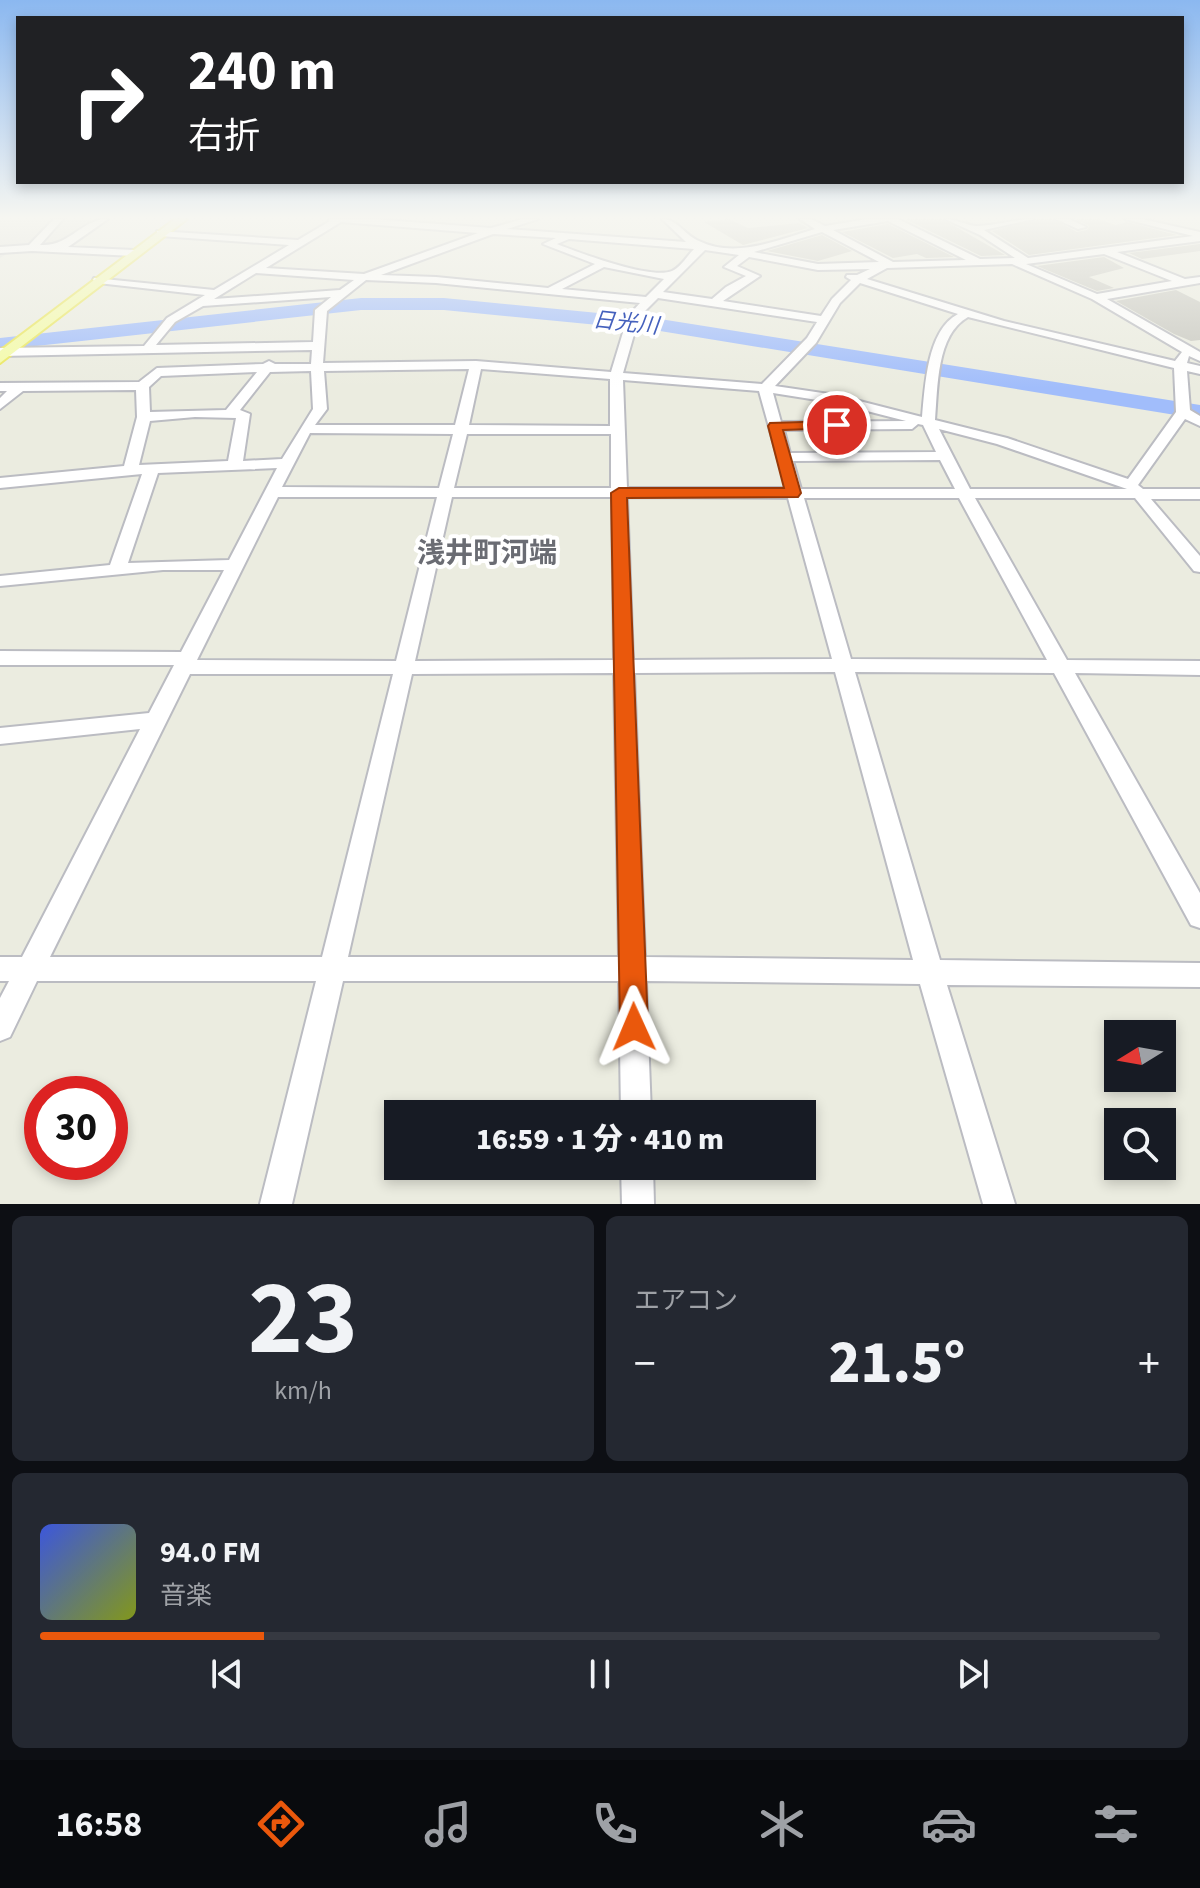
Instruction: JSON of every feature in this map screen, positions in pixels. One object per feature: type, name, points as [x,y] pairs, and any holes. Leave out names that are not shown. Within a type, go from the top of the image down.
[{"type":"main road","points":[[10,349],[104,275]]},
{"type":"street","points":[[148,348],[171,320],[245,275]]},
{"type":"street","points":[[325,275],[436,280],[548,292],[714,303],[824,320]]},
{"type":"street","points":[[0,1027],[159,720],[287,463],[320,409],[317,365],[321,310],[371,275]]},
{"type":"street","points":[[548,292],[578,275]]},
{"type":"street","points":[[645,275],[665,275]]},
{"type":"street","points":[[636,1100],[616,375],[634,316],[673,275]]},
{"type":"street","points":[[714,303],[730,289],[755,276],[753,275]]},
{"type":"street","points":[[845,275],[966,314],[1200,370]]},
{"type":"street","points":[[765,388],[812,340],[836,301],[858,279],[867,275]]},
{"type":"street","points":[[1050,275],[1096,297],[1200,357]]},
{"type":"street","points":[[1168,275],[1200,289]]},
{"type":"street","points":[[98,280],[215,293]]},
{"type":"street","points":[[1096,297],[1200,280]]},
{"type":"street","points":[[198,304],[345,293]]},
{"type":"street","points":[[966,314],[951,322],[934,362],[929,423],[965,494],[1200,917]]},
{"type":"street","points":[[1186,347],[1200,343]]},
{"type":"street","points":[[10,349],[318,346]]},
{"type":"street","points":[[1136,489],[1183,409],[1180,365],[1186,347]]},
{"type":"street","points":[[230,414],[269,365]]},
{"type":"street","points":[[0,387],[142,386],[157,372],[269,365],[476,365],[765,388],[836,399],[1002,441],[1136,489],[1200,567]]},
{"type":"street","points":[[276,1204],[476,365]]},
{"type":"street","points":[[0,405],[20,386]]},
{"type":"street","points":[[130,470],[144,417],[142,386]]},
{"type":"street","points":[[765,388],[999,1204]]},
{"type":"street","points":[[1183,409],[1200,422]]},
{"type":"street","points":[[144,417],[243,414],[235,463]]},
{"type":"street","points":[[775,426],[929,423]]},
{"type":"street","points":[[305,429],[616,430]]},
{"type":"street","points":[[783,457],[947,456]]},
{"type":"street","points":[[0,483],[152,468],[287,463]]},
{"type":"street","points":[[117,569],[152,468]]},
{"type":"street","points":[[274,492],[965,494],[1136,489],[1200,494]]},
{"type":"street","points":[[0,581],[163,565],[235,565]]},
{"type":"street","points":[[0,658],[405,668],[781,664],[843,667],[1200,668]]},
{"type":"street","points":[[0,736],[159,720]]},
{"type":"street","points":[[0,969],[633,969],[1200,975]]},
{"type":"street","points":[[637,1180],[638,1204]]},
{"type":"building","points":[[1059,275],[1096,275],[1089,277],[1114,288],[1097,291]]},
{"type":"building","points":[[1176,290],[1200,302],[1200,340],[1191,341],[1174,334],[1116,301]]},
{"type":"waterway","name":"日光川","points":[[0,344],[361,304],[444,304],[660,325],[1200,412]]},
{"type":"district","name":"浅井町河端","points":[[487,552]]},
{"type":"route","points":[[634,1027],[619,493],[793,493],[775,426],[837,425]]}]
